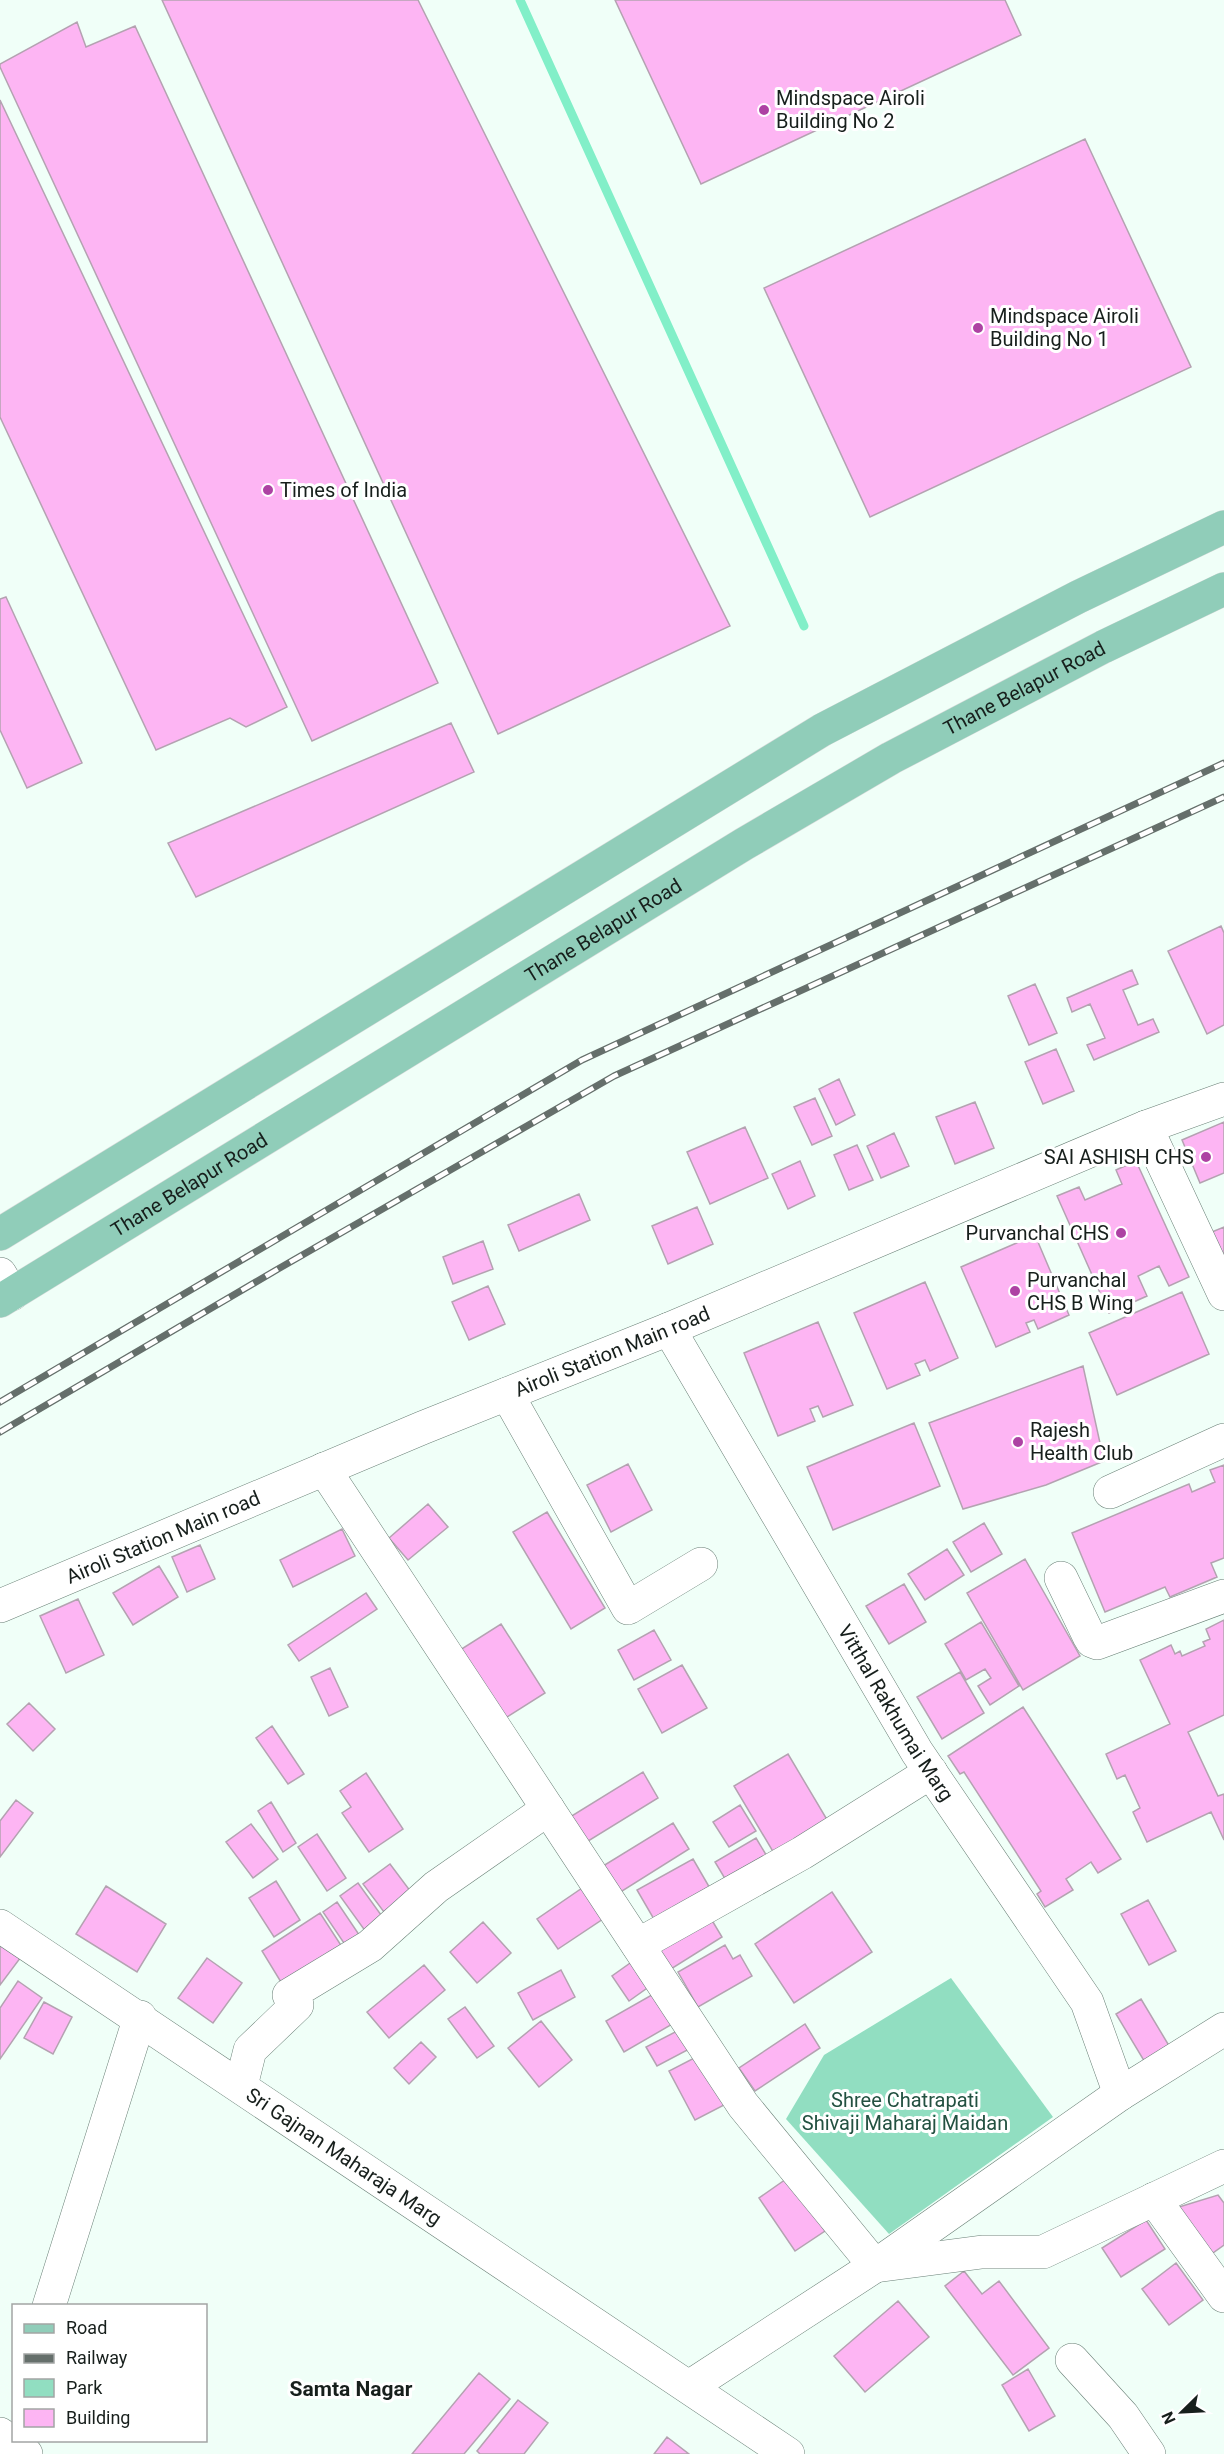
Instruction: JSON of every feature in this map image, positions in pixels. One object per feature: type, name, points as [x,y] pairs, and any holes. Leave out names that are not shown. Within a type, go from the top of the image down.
[{"type":"main road","points":[[0,1234],[822,730],[1078,597],[1224,527]]},
{"type":"main road","name":"Thane Belapur Road","points":[[4,1290],[744,843],[891,758],[1103,647],[1224,589]]},
{"type":"street","name":"Airoli Station Main road","points":[[0,1606],[324,1469],[669,1329],[1146,1127],[1224,1099]]},
{"type":"street","points":[[1146,1127],[1224,1294]]},
{"type":"street","name":"Vitthal Rakhumai Marg","points":[[669,1329],[917,1752],[1087,2002],[1120,2094]]},
{"type":"street","points":[[507,1394],[628,1608],[700,1564]]},
{"type":"street","points":[[1110,1492],[1224,1440]]},
{"type":"street","points":[[324,1469],[743,2105],[874,2266]]},
{"type":"street","points":[[1061,1578],[1089,1636],[1097,1643],[1224,1596]]},
{"type":"street","points":[[638,1945],[802,1853],[931,1772]]},
{"type":"street","points":[[241,2086],[250,2050],[297,2005],[290,1995],[370,1946],[436,1887],[548,1809]]},
{"type":"street","name":"Sri Gajnan Maharaja Marg","points":[[0,1926],[140,2017],[788,2454]]},
{"type":"street","points":[[50,2304],[140,2017]]},
{"type":"street","points":[[689,2387],[874,2266],[1120,2094],[1224,2029]]},
{"type":"street","points":[[874,2266],[982,2252],[1043,2252],[1224,2166]]},
{"type":"street","points":[[1154,2199],[1224,2296]]},
{"type":"street","points":[[1072,2360],[1123,2416],[1149,2454]]},
{"type":"green space","name":"Shree Chatrapati Shivaji Maharaj Maidan","points":[[951,1978],[1053,2117],[889,2234],[786,2119],[824,2055]]},
{"type":"building","points":[[162,0],[418,0],[730,626],[498,734]]},
{"type":"building","name":"Mindspace Airoli Building No 2","points":[[615,0],[1005,0],[1021,35],[701,184]]},
{"type":"building","points":[[77,22],[86,47],[135,26],[438,683],[312,741],[0,67],[0,64]]},
{"type":"building","points":[[0,100],[287,707],[246,727],[230,718],[156,750],[0,417]]},
{"type":"building","name":"Mindspace Airoli Building No 1","points":[[1085,139],[1191,367],[870,517],[764,288]]},
{"type":"building","points":[[6,597],[82,763],[27,788],[0,730],[0,599]]},
{"type":"building","points":[[451,723],[474,772],[196,897],[168,843]]},
{"type":"building","points":[[1221,926],[1224,933],[1224,1025],[1207,1034],[1168,951]]},
{"type":"building","points":[[1132,970],[1138,984],[1123,990],[1138,1025],[1153,1019],[1159,1032],[1094,1060],[1087,1045],[1105,1038],[1090,1004],[1072,1012],[1067,998]]},
{"type":"building","points":[[1035,984],[1057,1033],[1029,1045],[1008,996]]},
{"type":"building","points":[[1056,1049],[1074,1091],[1043,1104],[1025,1062]]},
{"type":"building","points":[[839,1079],[855,1115],[836,1125],[819,1089]]},
{"type":"building","points":[[815,1098],[832,1136],[812,1145],[794,1107]]},
{"type":"building","points":[[975,1102],[994,1148],[955,1164],[936,1117]]},
{"type":"building","name":"SAI ASHISH CHS","points":[[1224,1122],[1224,1173],[1200,1183],[1182,1140]]},
{"type":"building","points":[[745,1127],[768,1178],[710,1204],[687,1152]]},
{"type":"building","points":[[894,1133],[909,1166],[881,1178],[867,1146]]},
{"type":"building","points":[[857,1145],[873,1180],[849,1190],[834,1155]]},
{"type":"building","points":[[800,1161],[815,1196],[788,1209],[772,1174]]},
{"type":"building","name":"Purvanchal CHS","points":[[1136,1161],[1189,1277],[1169,1286],[1159,1266],[1138,1276],[1147,1296],[1109,1313],[1057,1196],[1079,1187],[1085,1200],[1122,1184],[1116,1170]]},
{"type":"building","points":[[579,1194],[590,1220],[519,1251],[508,1225]]},
{"type":"building","points":[[697,1207],[713,1244],[668,1264],[652,1226]]},
{"type":"building","points":[[1224,1227],[1224,1254],[1222,1254],[1212,1232]]},
{"type":"building","name":"Purvanchal CHS B Wing","points":[[1035,1235],[1069,1315],[1038,1329],[1034,1320],[1026,1323],[1030,1332],[996,1347],[961,1267]]},
{"type":"building","points":[[483,1241],[493,1269],[453,1284],[443,1257]]},
{"type":"building","points":[[925,1282],[958,1358],[930,1371],[925,1360],[915,1364],[920,1375],[887,1389],[854,1313]]},
{"type":"building","points":[[488,1286],[505,1324],[469,1340],[452,1302]]},
{"type":"building","points":[[1182,1292],[1209,1354],[1117,1395],[1089,1333]]},
{"type":"building","points":[[818,1322],[853,1405],[823,1417],[818,1406],[810,1409],[815,1421],[778,1436],[744,1353]]},
{"type":"building","name":"Rajesh Health Club","points":[[1083,1366],[1104,1461],[1046,1485],[963,1509],[929,1423]]},
{"type":"building","points":[[914,1423],[940,1486],[833,1530],[807,1467]]},
{"type":"building","points":[[628,1464],[652,1510],[611,1532],[587,1485]]},
{"type":"building","points":[[1224,1465],[1224,1558],[1211,1563],[1217,1577],[1170,1597],[1165,1587],[1105,1612],[1072,1533],[1189,1484],[1192,1492],[1215,1482],[1210,1470]]},
{"type":"building","points":[[428,1504],[448,1527],[408,1560],[389,1538]]},
{"type":"building","points":[[547,1512],[605,1608],[571,1629],[513,1532]]},
{"type":"building","points":[[984,1523],[1002,1554],[971,1572],[953,1542]]},
{"type":"building","points":[[342,1529],[355,1556],[293,1587],[280,1560]]},
{"type":"building","points":[[200,1545],[215,1579],[187,1592],[172,1557]]},
{"type":"building","points":[[947,1549],[964,1575],[925,1600],[908,1574]]},
{"type":"building","points":[[1025,1559],[1080,1656],[1023,1690],[967,1593]]},
{"type":"building","points":[[159,1566],[178,1597],[133,1625],[113,1593]]},
{"type":"building","points":[[904,1584],[926,1622],[889,1644],[866,1606]]},
{"type":"building","points":[[366,1593],[377,1609],[299,1661],[288,1645]]},
{"type":"building","points":[[78,1599],[104,1655],[66,1673],[40,1616]]},
{"type":"building","points":[[1224,1620],[1224,1715],[1188,1732],[1218,1796],[1224,1794],[1224,1840],[1211,1812],[1147,1842],[1133,1812],[1140,1808],[1125,1775],[1117,1779],[1106,1754],[1170,1724],[1140,1660],[1171,1645],[1175,1654],[1180,1651],[1182,1656],[1205,1646],[1203,1642],[1210,1639],[1206,1629]]},
{"type":"building","points":[[981,1622],[1019,1686],[990,1705],[978,1686],[991,1678],[985,1669],[966,1680],[945,1644]]},
{"type":"building","points":[[501,1624],[545,1693],[504,1719],[460,1650]]},
{"type":"building","points":[[654,1630],[671,1660],[634,1680],[618,1650]]},
{"type":"building","points":[[682,1665],[707,1708],[662,1733],[638,1689]]},
{"type":"building","points":[[330,1668],[348,1707],[329,1716],[311,1677]]},
{"type":"building","points":[[960,1672],[984,1713],[942,1739],[917,1697]]},
{"type":"building","points":[[29,1703],[55,1729],[33,1751],[7,1724]]},
{"type":"building","points":[[1023,1707],[1121,1859],[1098,1873],[1091,1862],[1066,1879],[1073,1890],[1045,1907],[1037,1894],[1041,1891],[964,1772],[960,1774],[948,1756]]},
{"type":"building","points":[[272,1726],[304,1774],[288,1784],[256,1738]]},
{"type":"building","points":[[788,1754],[832,1828],[778,1860],[734,1786]]},
{"type":"building","points":[[643,1772],[658,1798],[585,1843],[570,1817]]},
{"type":"building","points":[[366,1773],[403,1829],[369,1852],[342,1813],[351,1807],[340,1791]]},
{"type":"building","points":[[16,1800],[33,1813],[0,1857],[0,1821]]},
{"type":"building","points":[[271,1802],[296,1843],[283,1852],[258,1811]]},
{"type":"building","points":[[740,1805],[756,1831],[729,1847],[713,1822]]},
{"type":"building","points":[[673,1823],[689,1849],[619,1893],[603,1866]]},
{"type":"building","points":[[251,1824],[278,1859],[253,1878],[226,1842]]},
{"type":"building","points":[[317,1834],[346,1878],[327,1891],[298,1847]]},
{"type":"building","points":[[756,1838],[771,1863],[730,1887],[715,1862]]},
{"type":"building","points":[[693,1859],[711,1890],[655,1921],[637,1890]]},
{"type":"building","points":[[390,1864],[417,1900],[390,1920],[363,1884]]},
{"type":"building","points":[[276,1881],[300,1920],[274,1937],[249,1898]]},
{"type":"building","points":[[358,1883],[389,1926],[371,1939],[340,1896]]},
{"type":"building","points":[[588,1884],[609,1915],[558,1949],[537,1919]]},
{"type":"building","points":[[106,1886],[166,1924],[137,1972],[76,1934]]},
{"type":"building","points":[[832,1892],[872,1952],[794,2003],[755,1944]]},
{"type":"building","points":[[1148,1900],[1176,1951],[1149,1965],[1121,1914]]},
{"type":"building","points":[[337,1902],[366,1945],[352,1955],[323,1912]]},
{"type":"building","points":[[707,1912],[722,1937],[671,1969],[656,1945]]},
{"type":"building","points":[[320,1913],[346,1953],[287,1992],[262,1951]]},
{"type":"building","points":[[483,1922],[511,1953],[477,1983],[450,1952]]},
{"type":"building","points":[[0,1942],[21,1957],[0,1985]]},
{"type":"building","points":[[725,1945],[733,1959],[740,1955],[752,1976],[698,2007],[678,1972]]},
{"type":"building","points":[[207,1958],[242,1983],[213,2023],[178,1998]]},
{"type":"building","points":[[633,1961],[650,1986],[629,2001],[612,1976]]},
{"type":"building","points":[[424,1965],[445,1990],[389,2038],[367,2012]]},
{"type":"building","points":[[561,1970],[575,1997],[533,2020],[518,1993]]},
{"type":"building","points":[[18,1981],[42,1998],[0,2059],[0,2008]]},
{"type":"building","points":[[664,1988],[681,2019],[624,2052],[606,2021]]},
{"type":"building","points":[[1141,1999],[1171,2049],[1146,2064],[1116,2014]]},
{"type":"building","points":[[44,2002],[72,2017],[53,2054],[24,2038]]},
{"type":"building","points":[[465,2007],[494,2046],[477,2058],[448,2019]]},
{"type":"building","points":[[541,2021],[572,2060],[539,2087],[508,2048]]},
{"type":"building","points":[[805,2024],[820,2048],[755,2091],[739,2068]]},
{"type":"building","points":[[685,2027],[695,2046],[657,2066],[646,2047]]},
{"type":"building","points":[[421,2042],[436,2057],[409,2084],[394,2068]]},
{"type":"building","points":[[702,2054],[728,2103],[695,2120],[669,2071]]},
{"type":"building","points":[[789,2177],[825,2231],[795,2251],[759,2198]]},
{"type":"building","points":[[1218,2195],[1224,2203],[1224,2245],[1203,2260],[1166,2211]]},
{"type":"building","points":[[1146,2220],[1165,2249],[1121,2277],[1102,2248]]},
{"type":"building","points":[[1176,2263],[1203,2300],[1169,2325],[1142,2289]]},
{"type":"building","points":[[964,2271],[982,2294],[999,2281],[1049,2348],[1013,2375],[945,2286]]},
{"type":"building","points":[[898,2301],[929,2337],[865,2392],[834,2356]]},
{"type":"building","points":[[1028,2369],[1055,2416],[1029,2431],[1002,2385]]},
{"type":"building","points":[[479,2373],[510,2399],[464,2454],[412,2454]]},
{"type":"building","points":[[518,2400],[548,2423],[524,2454],[480,2454],[477,2451]]},
{"type":"building","points":[[667,2437],[689,2454],[654,2454]]},
{"type":"waterway","points":[[520,0],[804,626]]},
{"type":"railway","points":[[0,1402],[582,1060],[1224,763]]},
{"type":"railway","points":[[0,1432],[614,1076],[1224,797]]},
{"type":"place","name":"Mindspace Airoli Building No 2","points":[[764,110]]},
{"type":"place","name":"Mindspace Airoli Building No 1","points":[[978,328]]},
{"type":"place","name":"Times of India","points":[[268,490]]},
{"type":"place","name":"SAI ASHISH CHS","points":[[1206,1157]]},
{"type":"place","name":"Purvanchal CHS","points":[[1121,1233]]},
{"type":"place","name":"Purvanchal CHS B Wing","points":[[1015,1291]]},
{"type":"place","name":"Rajesh Health Club","points":[[1018,1442]]},
{"type":"district","name":"Samta Nagar","points":[[351,2389]]}]
